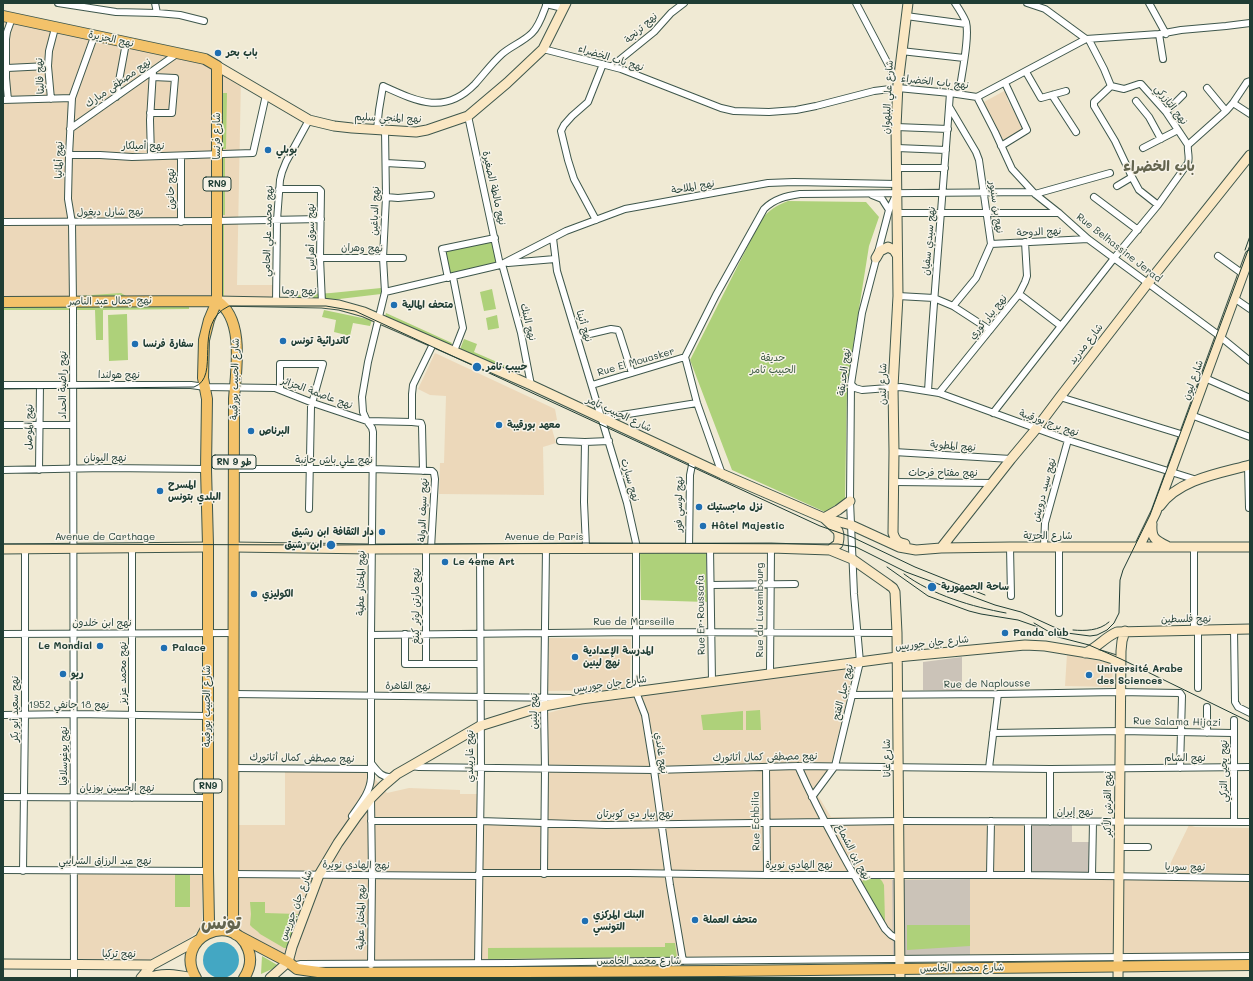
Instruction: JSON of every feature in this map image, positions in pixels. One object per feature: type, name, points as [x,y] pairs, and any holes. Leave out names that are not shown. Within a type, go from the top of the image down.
[{"type":"main road","name":"شارع علي البلهوان","points":[[897,188],[896,127],[898,86],[901,51],[908,3]]},
{"type":"main road","name":"نهج المنجي سليم","points":[[217,66],[309,120],[334,126],[416,132],[427,130],[468,116],[507,83],[543,49],[564,5]]},
{"type":"main road","name":"نهج الجزيرة","points":[[7,17],[94,37],[205,59],[217,66]]},
{"type":"main road","name":"شارع فرنسا","points":[[217,66],[217,301]]},
{"type":"main road","name":"شارع مدريد","points":[[941,548],[1250,155]]},
{"type":"main road","name":"شارع لندن","points":[[897,188],[893,211],[897,255],[898,296],[894,387],[893,533],[895,539],[900,543],[929,549]]},
{"type":"main road","points":[[876,258],[880,251],[888,247],[894,250],[897,255]]},
{"type":"main road","name":"شارع ليون","points":[[1156,512],[1250,256]]},
{"type":"main road","name":"نهج روما","points":[[217,301],[322,303],[349,307],[379,318]]},
{"type":"main road","name":"نهج جمال عبد الناصر","points":[[3,302],[217,301]]},
{"type":"main road","name":"شارع الحبيب بورقيبة","points":[[200,938],[208,927],[209,921],[207,716],[204,633],[208,548],[206,469],[207,400],[201,386],[203,378],[204,340],[208,320],[217,301],[225,308],[236,330],[234,399],[233,874],[233,925],[235,934]]},
{"type":"main road","name":"شارع الحبيب ثامر","points":[[379,318],[531,385],[722,474],[824,518],[851,525]]},
{"type":"main road","points":[[1139,547],[1156,512],[1164,500],[1169,496],[1183,486],[1198,480],[1249,465]]},
{"type":"main road","points":[[830,550],[838,544],[840,538],[839,533],[824,518],[850,501]]},
{"type":"main road","points":[[1152,521],[1153,536],[1157,541],[1168,547]]},
{"type":"main road","name":"شارع الحرّيّة","points":[[851,525],[899,547],[916,550],[941,548],[1044,546],[1250,547]]},
{"type":"main road","name":"Avenue de Paris","points":[[234,547],[372,549],[771,548],[830,550],[852,559]]},
{"type":"main road","name":"Avenue de Carthage","points":[[3,549],[208,548]]},
{"type":"main road","name":"شارع غانا","points":[[852,559],[893,588],[895,592],[898,695],[900,970]]},
{"type":"main road","name":"نهج فلسطين","points":[[1124,631],[1250,629]]},
{"type":"main road","points":[[1085,653],[1096,648],[1110,635],[1124,631]]},
{"type":"main road","name":"نهج القرش الأكبر","points":[[1118,969],[1119,768],[1122,692],[1122,641],[1124,631]]},
{"type":"main road","name":"شارع جان جوريس","points":[[290,964],[292,947],[319,875],[338,843],[371,798],[397,774],[480,726],[544,702],[582,699],[897,657],[1025,645],[1045,646],[1100,655],[1113,659],[1118,664],[1121,672]]},
{"type":"main road","name":"شارع محمد الخامس","points":[[200,938],[216,930],[222,930],[235,934],[297,969],[325,973],[1118,969],[1250,965]]},
{"type":"main road","points":[[235,934],[244,941],[250,957],[249,968],[244,978]]},
{"type":"main road","points":[[141,978],[152,965],[200,938]]},
{"type":"main road","name":"RN9","points":[[195,978],[191,968],[190,956],[200,938]]},
{"type":"main road","name":"نهج تركيا","points":[[3,964],[152,965]]},
{"type":"main road","points":[[270,978],[290,964]]},
{"type":"main road","name":"شارع محمد الخامس","points":[[1118,969],[1250,972]]},
{"type":"main road","name":"شارع محمد الخامس","points":[[626,978],[900,970]]},
{"type":"main road","points":[[148,978],[155,975],[166,974],[195,978]]},
{"type":"street","points":[[58,3],[105,11],[180,15],[204,21]]},
{"type":"street","points":[[105,11],[106,3]]},
{"type":"street","points":[[155,3],[157,13]]},
{"type":"street","points":[[546,3],[564,5]]},
{"type":"street","name":"نهج الدباغين","points":[[379,318],[385,292],[384,258],[386,163],[379,110],[383,86],[426,102],[450,102],[458,98],[474,86],[502,55],[533,32],[539,23],[546,3]]},
{"type":"street","name":"نهج ترنجة","points":[[612,66],[654,32],[671,13],[684,3]]},
{"type":"street","points":[[856,3],[898,86]]},
{"type":"street","points":[[955,3],[966,24],[967,37],[958,94]]},
{"type":"street","points":[[1027,3],[1045,9],[1088,39],[1111,86],[1094,102],[1094,106],[1115,141],[1139,190],[1158,205]]},
{"type":"street","points":[[1045,9],[1048,3]]},
{"type":"street","points":[[1149,3],[1162,34],[1163,59]]},
{"type":"street","points":[[906,16],[966,24]]},
{"type":"street","points":[[7,17],[6,100],[72,98]]},
{"type":"street","name":"نهج باب الخضراء","points":[[543,49],[612,66],[721,108],[734,111],[769,112],[796,110],[816,106],[898,86],[977,97],[1088,39],[1162,34],[1181,30],[1250,23]]},
{"type":"street","name":"نهج فاليتا","points":[[51,99],[48,51],[55,28]]},
{"type":"street","name":"نهج ألمانيا","points":[[72,223],[68,199],[72,98],[94,37]]},
{"type":"street","points":[[116,97],[126,43]]},
{"type":"street","points":[[901,51],[964,58]]},
{"type":"street","name":"نهج مصطفى مبارك","points":[[70,130],[116,97],[153,74],[178,53]]},
{"type":"street","points":[[596,220],[574,179],[561,131],[572,116],[588,102],[603,64]]},
{"type":"street","points":[[7,68],[48,66]]},
{"type":"street","points":[[1026,72],[1043,99],[1066,91]]},
{"type":"street","points":[[150,113],[172,113],[174,78],[153,74],[150,113],[151,156]]},
{"type":"street","points":[[993,413],[1115,257],[1158,205],[1189,160],[1187,150],[1188,145],[1234,103],[1247,82],[1250,81]]},
{"type":"street","points":[[1001,146],[1027,130],[1005,83]]},
{"type":"street","name":"نهج التازركي","points":[[1111,86],[1124,89],[1141,84],[1166,112],[1188,145]]},
{"type":"street","points":[[1207,88],[1226,111]]},
{"type":"street","name":"نهج سيدي سفيان","points":[[928,391],[950,93]]},
{"type":"street","name":"نهج أميلكار","points":[[69,155],[132,157],[253,153],[266,95]]},
{"type":"street","points":[[1052,95],[1076,132]]},
{"type":"street","points":[[1166,112],[1183,95]]},
{"type":"street","name":"Rue Belhassine Jerad","points":[[977,97],[1012,169],[1033,193],[1059,213],[1088,239],[1115,257],[1250,361]]},
{"type":"street","points":[[1136,101],[1149,116],[1161,140]]},
{"type":"street","points":[[1234,103],[1250,114]]},
{"type":"street","name":"نهج بن سنيور","points":[[949,107],[978,156],[991,244],[976,278],[953,306]]},
{"type":"street","name":"نهج مالطة الصغيرة","points":[[468,116],[502,264]]},
{"type":"street","name":"نهج محمد علي الحامي","points":[[276,302],[277,220],[279,189],[282,172],[309,120]]},
{"type":"street","points":[[896,127],[948,129]]},
{"type":"street","points":[[1143,148],[1178,130]]},
{"type":"street","points":[[897,148],[946,150]]},
{"type":"street","name":"نهج حانون","points":[[181,156],[181,222]]},
{"type":"street","points":[[386,163],[422,165]]},
{"type":"street","points":[[897,168],[945,168]]},
{"type":"street","points":[[722,474],[697,402],[685,357],[716,295],[759,216],[771,202],[800,194],[869,194],[897,188],[943,192],[1033,193],[1110,173]]},
{"type":"street","points":[[1117,186],[1132,177]]},
{"type":"street","name":"نهج الملاحة","points":[[502,264],[566,231],[625,209],[768,183],[794,182],[897,188]]},
{"type":"street","name":"نهج سوق أهراس","points":[[279,189],[320,190],[322,192],[320,258],[322,303]]},
{"type":"street","points":[[869,194],[882,199],[893,211],[942,213],[1059,213]]},
{"type":"street","points":[[386,198],[432,195]]},
{"type":"street","points":[[1094,197],[1138,230]]},
{"type":"street","name":"نهج الحديقة","points":[[852,559],[850,501],[851,384],[862,313],[876,258],[893,211]]},
{"type":"street","name":"نهج شارل ديغول","points":[[3,222],[181,222],[321,219]]},
{"type":"street","name":"نهج راضية الحداد","points":[[72,223],[74,548]]},
{"type":"street","points":[[454,351],[463,328],[442,249],[495,238]]},
{"type":"street","name":"نهج أثينا","points":[[554,238],[556,259],[562,290],[601,418]]},
{"type":"street","name":"نهج الدوحة","points":[[991,244],[1088,239]]},
{"type":"street","name":"نهج بيار كوري","points":[[939,393],[1019,294],[1026,282],[1027,276],[1024,242]]},
{"type":"street","points":[[1218,256],[1243,274]]},
{"type":"street","name":"نهج وهران","points":[[320,258],[403,258]]},
{"type":"street","points":[[385,292],[450,278],[502,264],[556,259]]},
{"type":"street","name":"نهج البنك","points":[[502,264],[521,333],[531,385]]},
{"type":"street","points":[[1019,294],[1061,326]]},
{"type":"street","points":[[898,296],[934,298],[953,306],[990,330]]},
{"type":"street","points":[[1234,298],[1250,309]]},
{"type":"street","name":"نهج المختار عطية","points":[[338,843],[346,824],[368,793],[370,786],[373,432],[363,412],[362,397],[368,362],[379,318]]},
{"type":"street","points":[[577,337],[614,329],[618,330],[632,373]]},
{"type":"street","points":[[423,472],[422,426],[419,422],[412,422],[412,388],[434,342]]},
{"type":"street","name":"Rue El Mouasker","points":[[592,385],[685,357]]},
{"type":"street","points":[[280,390],[280,364],[323,364],[311,406],[309,509]]},
{"type":"street","points":[[1205,378],[1250,398]]},
{"type":"street","name":"نهج برج بورقيبة","points":[[851,384],[855,388],[862,390],[906,387],[939,393],[1068,440],[1198,480]]},
{"type":"street","name":"نهج هولندا","points":[[3,385],[235,386]]},
{"type":"street","name":"نهج الموصل","points":[[39,470],[40,385]]},
{"type":"street","name":"نهج عاصمة الجزائر","points":[[235,386],[275,388],[312,403],[367,421],[412,422]]},
{"type":"street","points":[[1060,397],[1184,434]]},
{"type":"street","points":[[601,418],[697,402]]},
{"type":"street","points":[[1191,415],[1250,437]]},
{"type":"street","name":"نهج سبارت","points":[[601,418],[626,503],[636,548]]},
{"type":"street","points":[[3,424],[73,425]]},
{"type":"street","name":"نهج سيد درويش","points":[[1044,546],[1044,529],[1047,515],[1068,440]]},
{"type":"street","points":[[560,441],[609,441]]},
{"type":"street","points":[[585,442],[584,502],[586,548]]},
{"type":"street","name":"نهج المطوية","points":[[894,452],[1011,459]]},
{"type":"street","name":"نهج لوسي فور","points":[[689,548],[690,475],[692,460]]},
{"type":"street","points":[[1249,465],[1248,508],[1250,508]]},
{"type":"street","name":"نهج اليونان","points":[[3,470],[73,468],[206,469]]},
{"type":"street","name":"نهج علي باش حانبة","points":[[234,470],[373,469],[423,472],[432,471],[434,473]]},
{"type":"street","name":"نهج سيف الدولة","points":[[429,548],[435,479],[434,473]]},
{"type":"street","name":"نهج مفتاح فرحات","points":[[894,482],[993,483]]},
{"type":"street","points":[[1010,547],[1011,596]]},
{"type":"street","points":[[1059,547],[1059,613]]},
{"type":"street","points":[[1194,547],[1198,688]]},
{"type":"street","name":"نهج سعيد أبو بكر","points":[[23,871],[25,548]]},
{"type":"street","name":"نهج يوغوسلافيا","points":[[74,548],[74,978]]},
{"type":"street","name":"نهج محمد عزيز","points":[[132,548],[132,798]]},
{"type":"street","name":"نهج مارتن لوثر كينغ","points":[[426,664],[429,548]]},
{"type":"street","name":"نهج غاريبلدي","points":[[478,963],[481,769],[480,548]]},
{"type":"street","name":"نهج لينين","points":[[544,874],[544,633],[546,548]]},
{"type":"street","name":"نهج غاندي","points":[[636,548],[636,692],[645,715],[668,874],[683,961]]},
{"type":"street","name":"Rue Er·Roussafa","points":[[710,548],[712,681]]},
{"type":"street","name":"Rue du Luxembourg","points":[[770,673],[771,548]]},
{"type":"street","name":"نهج جبل الفتح","points":[[812,798],[835,766],[860,662],[852,559]]},
{"type":"street","points":[[711,585],[795,584]]},
{"type":"street","points":[[1234,629],[1236,704],[1238,707],[1250,713]]},
{"type":"street","name":"Rue de Marseille","points":[[371,635],[636,632],[897,633]]},
{"type":"street","name":"نهج ابن خلدون","points":[[3,634],[234,633]]},
{"type":"street","points":[[405,634],[405,664],[480,664]]},
{"type":"street","name":"Rue de Naplousse","points":[[852,695],[1122,692],[1181,694],[1180,733]]},
{"type":"street","name":"نهج القاهرة","points":[[234,694],[480,697],[544,702]]},
{"type":"street","points":[[989,768],[998,694]]},
{"type":"street","points":[[1207,707],[1207,733]]},
{"type":"street","name":"نهج 18 جانفي 1952","points":[[3,715],[74,714],[207,716]]},
{"type":"street","name":"نهج يحيى التركي","points":[[1234,720],[1234,822]]},
{"type":"street","name":"Rue Salama Hijazi","points":[[993,733],[1120,731],[1234,733]]},
{"type":"street","points":[[1180,733],[1180,768]]},
{"type":"street","points":[[371,766],[386,777],[397,774]]},
{"type":"street","name":"نهج مصطفى كمال أتاتورك","points":[[234,768],[371,766]]},
{"type":"street","name":"نهج مصطفى كمال أتاتورك","points":[[411,766],[481,769],[654,770],[798,766],[1050,769],[1119,768]]},
{"type":"street","name":"نهج إبن الشماع","points":[[798,766],[812,798],[885,929],[891,935],[900,940]]},
{"type":"street","name":"Rue Echbilia","points":[[766,767],[767,875]]},
{"type":"street","name":"نهج الشام","points":[[1119,768],[1250,767]]},
{"type":"street","points":[[1050,769],[1050,822]]},
{"type":"street","name":"نهج الحسين بوزيان","points":[[3,797],[208,798]]},
{"type":"street","name":"نهج المختار عطية","points":[[370,964],[372,876],[371,798]]},
{"type":"street","name":"نهج بيار دي كوبرتان","points":[[371,821],[480,821],[606,825],[899,821]]},
{"type":"street","name":"نهج إيران","points":[[899,821],[1250,822]]},
{"type":"street","points":[[990,875],[991,821]]},
{"type":"street","points":[[1028,822],[1028,875]]},
{"type":"street","points":[[1092,875],[1093,822]]},
{"type":"street","points":[[1119,847],[1148,847]]},
{"type":"street","name":"نهج عبد الرزاق الشرايبي","points":[[3,870],[208,871]]},
{"type":"street","name":"نهج الهادي نويرة","points":[[233,874],[372,876],[629,873],[1119,876]]},
{"type":"street","name":"نهج سوريا","points":[[1119,876],[1250,878]]},
{"type":"street","name":"شارع محمد الخامس","points":[[290,964],[683,961],[900,970],[1118,969],[1250,956]]},
{"type":"shaded area","points":[[3,10],[101,33],[182,49],[241,77],[237,285],[276,285],[282,305],[3,305]]},
{"type":"shaded area","points":[[1006,90],[1007,99],[1025,131],[1001,143],[984,102]]},
{"type":"shaded area","name":"معهد بورقيبة","points":[[435,353],[555,409],[557,420],[552,421],[552,429],[556,443],[543,447],[544,495],[439,494],[440,463],[444,463],[446,396],[430,395],[418,389]]},
{"type":"shaded area","name":"المدرسة الإعدادية نهج لينين","points":[[549,638],[631,639],[630,686],[613,690],[548,691]]},
{"type":"shaded area","name":"Université Arabe des Sciences","points":[[1067,654],[1113,664],[1112,687],[1065,686]]},
{"type":"shaded area","points":[[962,657],[962,690],[923,690],[923,662]]},
{"type":"shaded area","points":[[856,658],[831,766],[814,789],[831,817],[892,817],[892,823],[1025,823],[1026,879],[1168,879],[1168,870],[1189,825],[1195,827],[1250,828],[1250,952],[970,955],[970,879],[893,880],[893,955],[488,959],[303,963],[280,955],[243,933],[239,928],[237,921],[236,825],[285,825],[285,770],[369,772],[387,793],[409,788],[460,790],[460,794],[483,794],[483,818],[546,820],[548,713],[581,704],[645,695],[644,685]]},
{"type":"shaded area","points":[[1025,823],[1072,824],[1072,842],[1093,842],[1093,878],[1026,879]]},
{"type":"shaded area","points":[[77,874],[202,875],[202,927],[191,937],[148,961],[77,961]]},
{"type":"shaded area","points":[[970,879],[970,955],[893,955],[892,880]]},
{"type":"green space","points":[[223,93],[227,93],[226,149],[222,149]]},
{"type":"green space","points":[[219,156],[225,156],[225,215],[219,215]]},
{"type":"green space","name":"حديقة الحبيب ثامر","points":[[788,201],[866,202],[879,217],[869,246],[847,384],[845,499],[825,512],[732,470],[690,360],[761,220],[773,208]]},
{"type":"green space","points":[[219,224],[224,224],[224,296],[218,296]]},
{"type":"green space","points":[[494,239],[499,266],[449,276],[444,250]]},
{"type":"green space","points":[[381,288],[381,294],[331,300],[297,301],[297,295]]},
{"type":"green space","points":[[492,289],[496,309],[484,311],[480,292]]},
{"type":"green space","points":[[121,293],[131,299],[163,296],[189,296],[189,309],[103,310],[103,340],[96,340],[95,310],[3,310],[3,296],[78,296]]},
{"type":"green space","points":[[324,310],[372,320],[370,326],[353,323],[350,336],[334,332],[336,320],[322,317]]},
{"type":"green space","points":[[386,313],[452,343],[450,347],[385,317]]},
{"type":"green space","points":[[127,314],[128,360],[109,361],[108,315]]},
{"type":"green space","points":[[497,315],[499,328],[488,330],[486,318]]},
{"type":"green space","points":[[464,339],[477,344],[474,352],[520,372],[518,378],[459,352]]},
{"type":"green space","points":[[640,552],[706,552],[707,602],[641,600]]},
{"type":"green space","points":[[760,710],[761,730],[746,730],[746,711]]},
{"type":"green space","points":[[743,711],[743,730],[703,730],[701,715]]},
{"type":"green space","points":[[175,874],[190,875],[190,907],[175,907]]},
{"type":"green space","points":[[864,879],[880,879],[884,885],[885,921],[881,921],[861,884]]},
{"type":"green space","points":[[250,902],[265,902],[265,913],[298,914],[287,948],[284,948],[260,934],[250,925]]},
{"type":"green space","points":[[907,925],[970,925],[970,946],[907,950]]},
{"type":"green space","points":[[665,943],[675,943],[677,957],[488,959],[488,948],[665,947]]},
{"type":"green space","points":[[262,956],[279,966],[261,974]]},
{"type":"water","points":[[221,942],[234,947],[239,960],[234,973],[221,978],[208,973],[203,960],[208,947]]},
{"type":"tram line","points":[[1245,250],[1250,236]]},
{"type":"tram line","points":[[3,544],[838,544],[856,547],[906,572],[995,605],[1021,612],[1067,633],[1090,636],[1097,635],[1107,630],[1114,623],[1119,613],[1120,580],[1123,570],[1150,515],[1250,245]]},
{"type":"tram line","points":[[3,389],[194,387],[202,381],[206,373],[211,325],[218,314],[229,306],[326,306],[355,311],[820,526],[852,537],[915,567],[985,595]]},
{"type":"tram line","points":[[887,567],[928,596],[969,611],[1018,620],[1038,627]]},
{"type":"tram line","points":[[904,574],[927,588],[953,599],[967,604],[1006,613]]},
{"type":"tram line","points":[[1073,630],[1096,629],[1109,622]]},
{"type":"tram line","points":[[1034,623],[1058,637],[1089,645],[1121,659],[1250,722]]},
{"type":"place","name":"باب بحر","points":[[218,53]]},
{"type":"place","name":"بوبلي","points":[[268,150]]},
{"type":"place","name":"متحف المالية","points":[[394,305]]},
{"type":"place","name":"كاتدرائية تونس","points":[[283,341]]},
{"type":"place","name":"سفارة فرنسا","points":[[135,344]]},
{"type":"place","name":"حبيب ثامر","points":[[477,367]]},
{"type":"place","name":"معهد بورقيبة","points":[[499,425]]},
{"type":"place","name":"البرناص","points":[[251,431]]},
{"type":"place","name":"المسرح البلدي بتونس","points":[[160,491]]},
{"type":"place","name":"نزل ماجستيك","points":[[699,507]]},
{"type":"place","name":"Hôtel Majestic","points":[[703,526]]},
{"type":"place","name":"دار الثقافة ابن رشيق","points":[[382,532]]},
{"type":"place","name":"ابن رشيق","points":[[331,545]]},
{"type":"place","name":"Le 4eme Art","points":[[445,562]]},
{"type":"place","name":"ساحة الجمهورية","points":[[932,587]]},
{"type":"place","name":"الكوليزي","points":[[254,594]]},
{"type":"place","name":"Panda club","points":[[1005,633]]},
{"type":"place","name":"Le Mondial","points":[[100,646]]},
{"type":"place","name":"Palace","points":[[164,648]]},
{"type":"place","name":"المدرسة الإعدادية نهج لينين","points":[[575,657]]},
{"type":"place","name":"ريو","points":[[63,674]]},
{"type":"place","name":"Université Arabe des Sciences","points":[[1089,675]]},
{"type":"place","name":"متحف العملة","points":[[695,920]]},
{"type":"place","name":"البنك المركزي التونسي","points":[[585,921]]},
{"type":"district","name":"باب الخضراء","points":[[1159,167]]},
{"type":"district","name":"تونس","points":[[221,923]]}]
